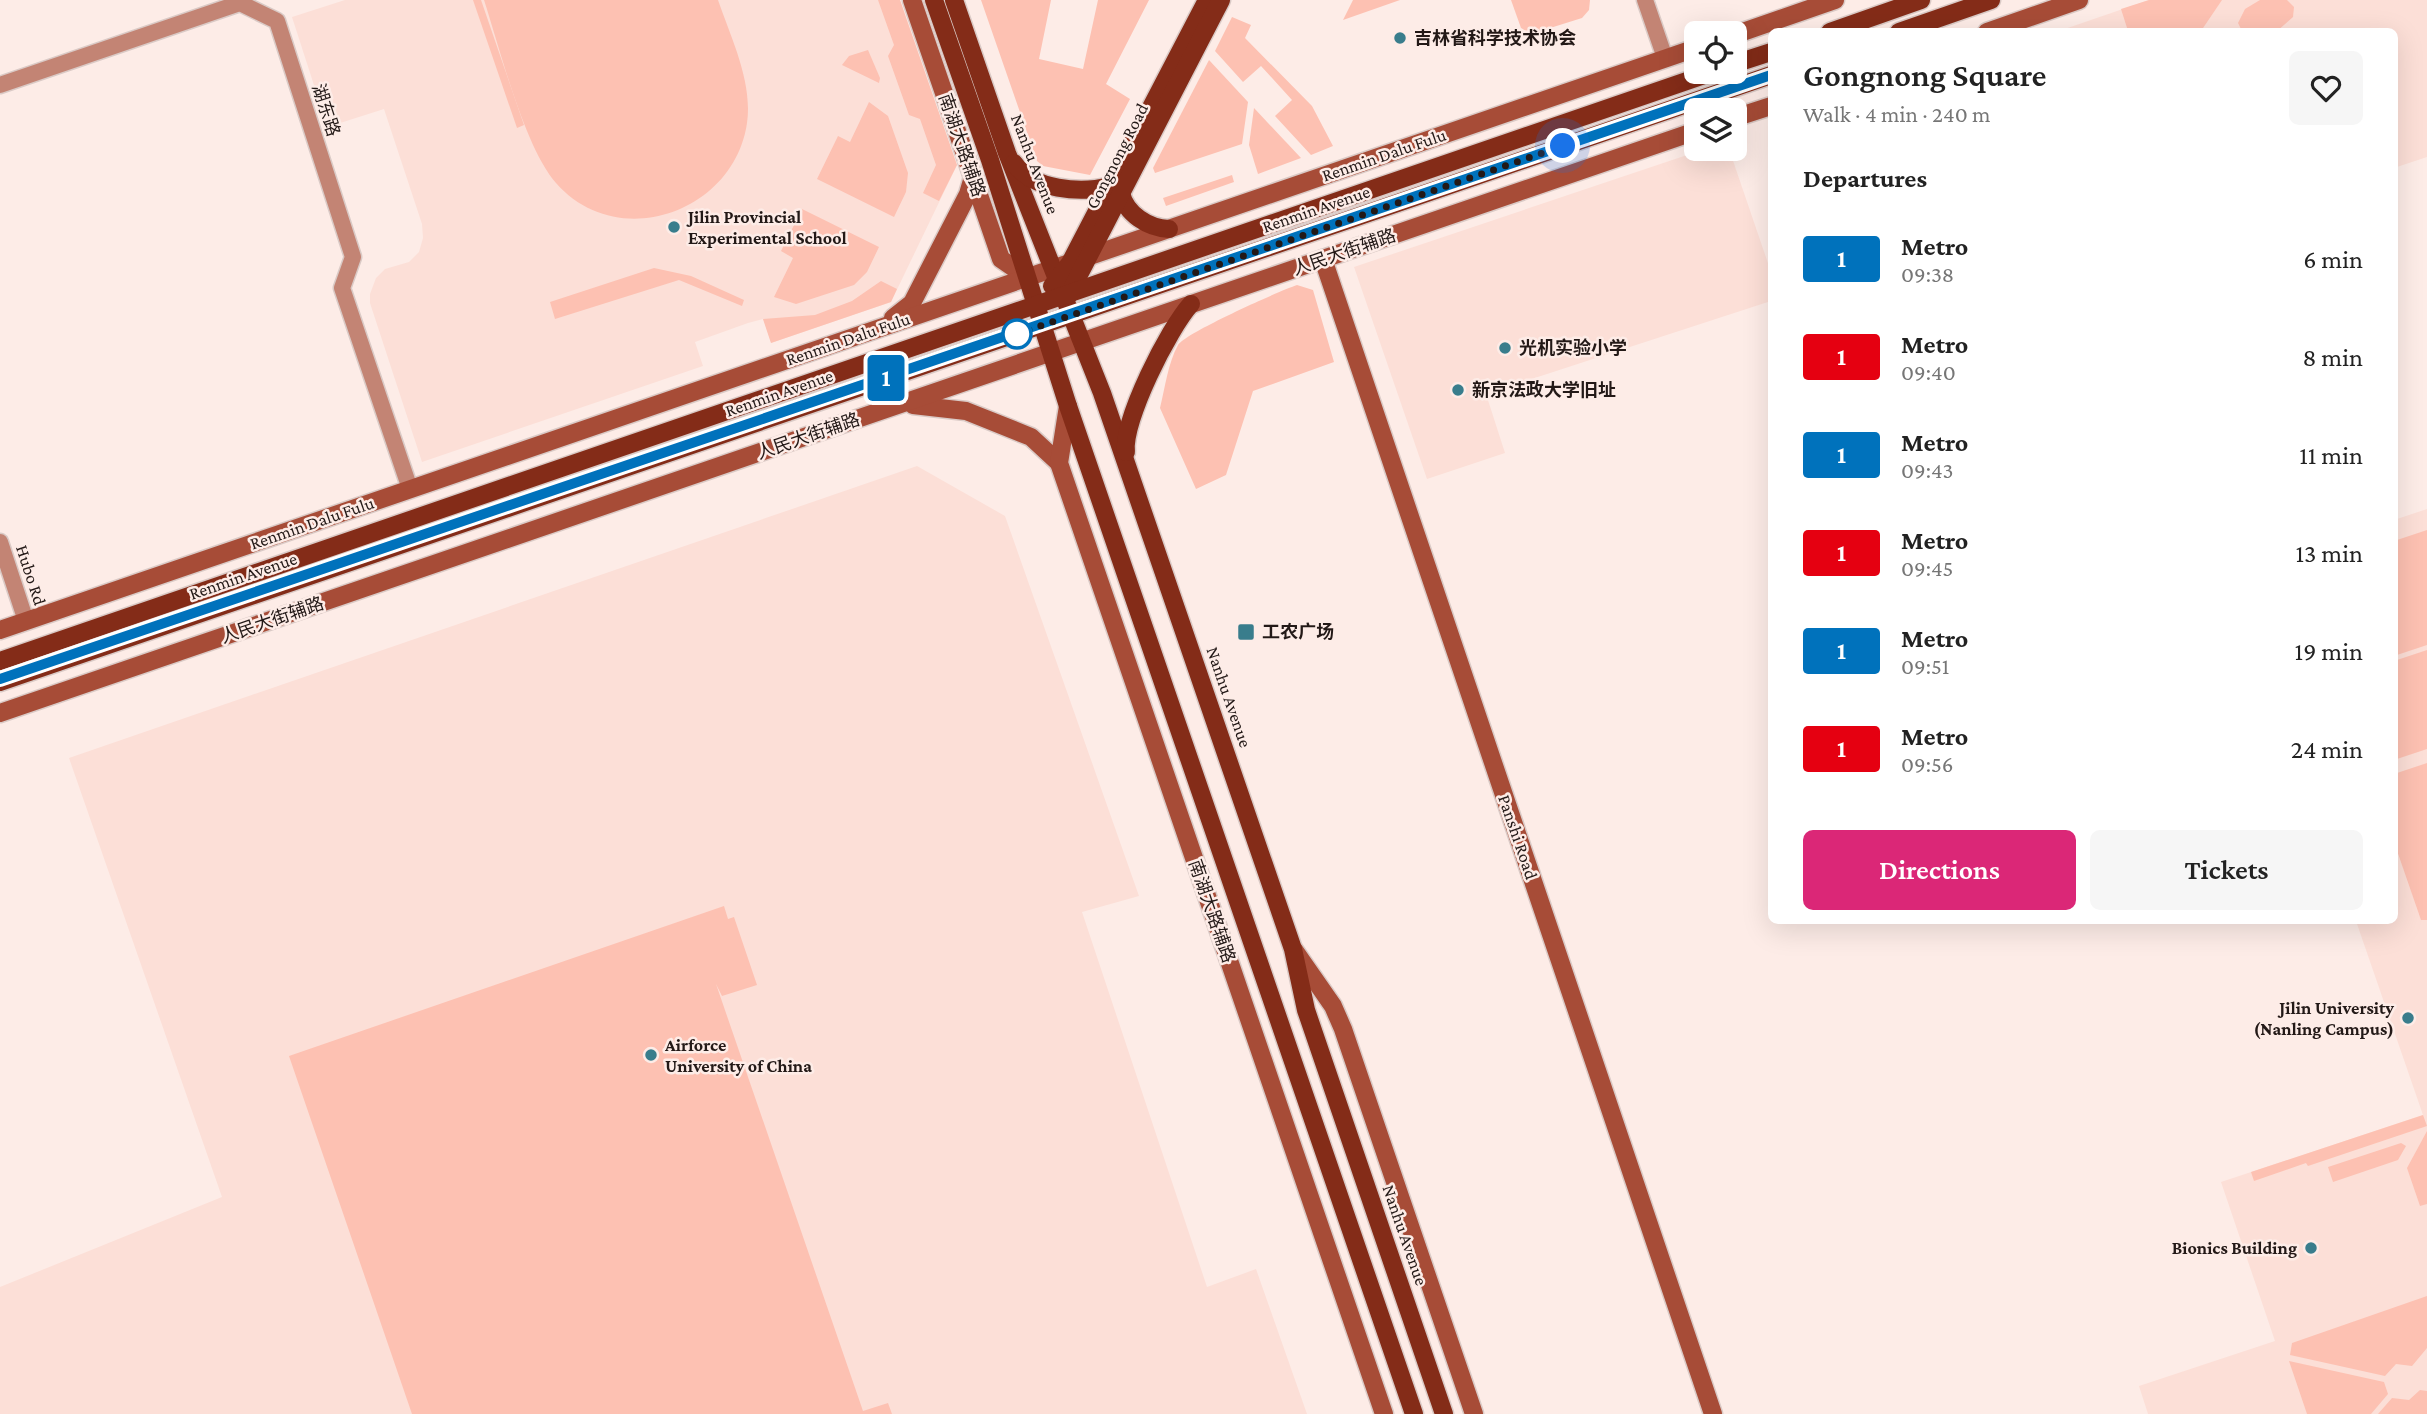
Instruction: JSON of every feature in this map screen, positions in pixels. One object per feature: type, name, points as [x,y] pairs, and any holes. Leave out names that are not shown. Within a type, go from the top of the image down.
[{"type":"main road","name":"南湖大路辅路","points":[[912,0],[1001,259],[1027,277]]},
{"type":"main road","points":[[934,0],[1068,406],[1414,1414]]},
{"type":"main road","name":"Nanhu Avenue","points":[[954,0],[1007,153],[1064,288],[1127,466],[1293,949],[1306,1010],[1444,1414]]},
{"type":"main road","name":"Gongnong Road","points":[[1064,288],[1090,256],[1116,190],[1207,0]]},
{"type":"main road","name":"Gongnong Road","points":[[1042,325],[1221,0]]},
{"type":"main road","points":[[1747,30],[1835,0]]},
{"type":"main road","points":[[1842,28],[1922,0]]},
{"type":"main road","points":[[1910,28],[1991,0]]},
{"type":"main road","points":[[1998,28],[2079,0]]},
{"type":"main road","name":"Renmin Dalu Fulu","points":[[0,630],[1027,277],[1064,288],[1090,256],[1684,52]]},
{"type":"main road","points":[[1747,60],[1768,53]]},
{"type":"main road","name":"Renmin Avenue","points":[[1064,288],[1768,76]]},
{"type":"main road","name":"Renmin Avenue","points":[[0,661],[1035,305],[1064,288],[1684,82]]},
{"type":"main road","points":[[1747,114],[1768,107]]},
{"type":"main road","name":"人民大街辅路","points":[[0,713],[1684,135]]},
{"type":"main road","points":[[1007,153],[1018,170],[1038,182],[1084,191],[1116,190],[1127,208],[1139,218],[1158,228],[1169,229]]},
{"type":"main road","points":[[870,331],[898,316],[912,303],[968,194],[973,177]]},
{"type":"main road","name":"Panshi Road","points":[[1323,259],[1713,1414]]},
{"type":"main road","points":[[1127,466],[1126,432],[1167,335],[1191,304]]},
{"type":"main road","name":"Renmin Avenue","points":[[0,682],[1042,325]]},
{"type":"main road","points":[[889,408],[921,404],[966,411],[1031,437],[1059,463]]},
{"type":"main road","name":"南湖大路辅路","points":[[1068,406],[1059,463],[1384,1414]]},
{"type":"main road","points":[[1293,949],[1333,1006],[1343,1029],[1474,1414]]},
{"type":"street","points":[[1645,0],[1665,58]]},
{"type":"street","name":"湖东路","points":[[0,85],[240,3],[277,21],[353,257],[342,288],[410,489]]},
{"type":"street","name":"Hubo Rd","points":[[0,541],[26,621]]},
{"type":"shaded area","name":"Jilin Provincial Experimental School","points":[[345,0],[900,0],[957,165],[891,302],[771,343],[763,319],[748,323],[695,342],[703,366],[422,462],[370,303],[370,294],[376,278],[385,269],[409,262],[419,252],[423,238],[422,224],[384,109],[337,124],[322,110],[292,17]]},
{"type":"shaded area","points":[[473,0],[481,0],[524,125],[517,128]]},
{"type":"shaded area","points":[[484,0],[718,0],[740,60],[747,92],[747,123],[738,154],[720,180],[697,200],[670,213],[640,219],[610,216],[581,204],[556,183],[544,167],[534,146],[514,96]]},
{"type":"shaded area","points":[[878,0],[900,0],[957,165],[939,201],[923,193],[936,165],[920,119],[909,115],[888,56],[894,45]]},
{"type":"shaded area","points":[[981,0],[1051,0],[1039,59],[1083,69],[1098,0],[1149,0],[1106,84],[1130,99],[1090,175],[1043,166],[1037,161]]},
{"type":"shaded area","points":[[1353,0],[1400,0],[1343,20]]},
{"type":"shaded area","points":[[1511,0],[1590,0],[1589,10],[1582,18],[1531,34],[1521,28]]},
{"type":"shaded area","points":[[2149,0],[2427,0],[2427,157],[2398,167],[2398,28],[2068,28]]},
{"type":"shaded area","points":[[2149,0],[2222,0],[2203,28],[2127,28],[2121,9]]},
{"type":"shaded area","points":[[2260,0],[2287,0],[2294,7],[2293,17],[2280,28],[2240,28],[2238,23],[2245,9]]},
{"type":"shaded area","points":[[1232,17],[1251,25],[1245,38],[1312,106],[1333,146],[1311,155],[1275,116],[1292,100],[1261,66],[1243,82],[1215,51]]},
{"type":"shaded area","points":[[868,50],[880,78],[879,83],[842,65],[849,56]]},
{"type":"shaded area","points":[[1209,60],[1248,102],[1242,144],[1155,173],[1153,168]]},
{"type":"shaded area","points":[[869,102],[888,116],[908,173],[906,192],[894,217],[817,179],[838,136],[850,142]]},
{"type":"shaded area","points":[[1254,108],[1301,158],[1258,174],[1249,145]]},
{"type":"shaded area","name":"光机实验小学","points":[[1684,156],[1684,161],[1733,161],[1768,263],[1768,302],[1486,394],[1505,453],[1427,479],[1354,267]]},
{"type":"shaded area","points":[[1232,175],[1234,182],[1166,206],[1163,198]]},
{"type":"shaded area","points":[[802,209],[879,247],[867,272],[854,285],[796,304],[774,297],[793,258],[781,251]]},
{"type":"shaded area","points":[[654,268],[691,276],[744,300],[742,306],[679,280],[555,319],[550,302]]},
{"type":"shaded area","points":[[881,281],[897,289],[891,302],[771,343],[763,319],[815,315],[852,301]]},
{"type":"shaded area","points":[[1297,285],[1313,290],[1334,362],[1253,391],[1226,475],[1196,489],[1160,408],[1169,368],[1178,345],[1214,322]]},
{"type":"shaded area","name":"Airforce University of China","points":[[917,466],[1005,516],[1139,896],[1082,912],[1207,1287],[1256,1269],[1307,1414],[0,1414],[0,1287],[222,1197],[69,758]]},
{"type":"shaded area","name":"Jilin University (Nanling Campus)","points":[[2427,509],[2427,1414],[2148,1414],[2139,1386],[2275,1341],[2221,1182],[2423,1115],[2357,924],[2398,924],[2398,519]]},
{"type":"shaded area","points":[[2427,530],[2427,645],[2398,655],[2398,540]]},
{"type":"shaded area","points":[[2427,650],[2427,749],[2398,759],[2398,660]]},
{"type":"shaded area","points":[[2427,763],[2427,920],[2421,920],[2398,854],[2398,773]]},
{"type":"shaded area","points":[[724,906],[728,919],[734,917],[757,985],[722,996],[716,984],[863,1411],[888,1403],[892,1414],[412,1414],[289,1056]]},
{"type":"shaded area","points":[[2423,1115],[2427,1126],[2254,1181],[2251,1172]]},
{"type":"shaded area","points":[[2427,1131],[2427,1204],[2420,1206],[2407,1168]]},
{"type":"shaded area","points":[[2401,1143],[2406,1146],[2398,1160],[2333,1182],[2328,1167]]},
{"type":"shaded area","points":[[2427,1296],[2427,1348],[2412,1366],[2396,1364],[2385,1376],[2290,1355],[2292,1343]]},
{"type":"shaded area","points":[[2289,1361],[2384,1382],[2388,1394],[2371,1414],[2307,1414]]},
{"type":"shaded area","points":[[2420,1390],[2427,1391],[2427,1414],[2378,1414],[2392,1398],[2409,1400]]},
{"type":"metro line","name":"1","points":[[0,679],[1768,76]]},
{"type":"place","name":"吉林省科学技术协会","points":[[1400,38]]},
{"type":"place","name":"Jilin Provincial Experimental School","points":[[674,227]]},
{"type":"place","name":"光机实验小学","points":[[1505,348]]},
{"type":"place","name":"新京法政大学旧址","points":[[1458,390]]},
{"type":"place","name":"工农广场","points":[[1246,632]]},
{"type":"place","name":"Jilin University (Nanling Campus)","points":[[2408,1018]]},
{"type":"place","name":"Airforce University of China","points":[[651,1055]]},
{"type":"place","name":"Bionics Building","points":[[2311,1248]]},
{"type":"route","points":[[1017,334],[1563,146]]}]
